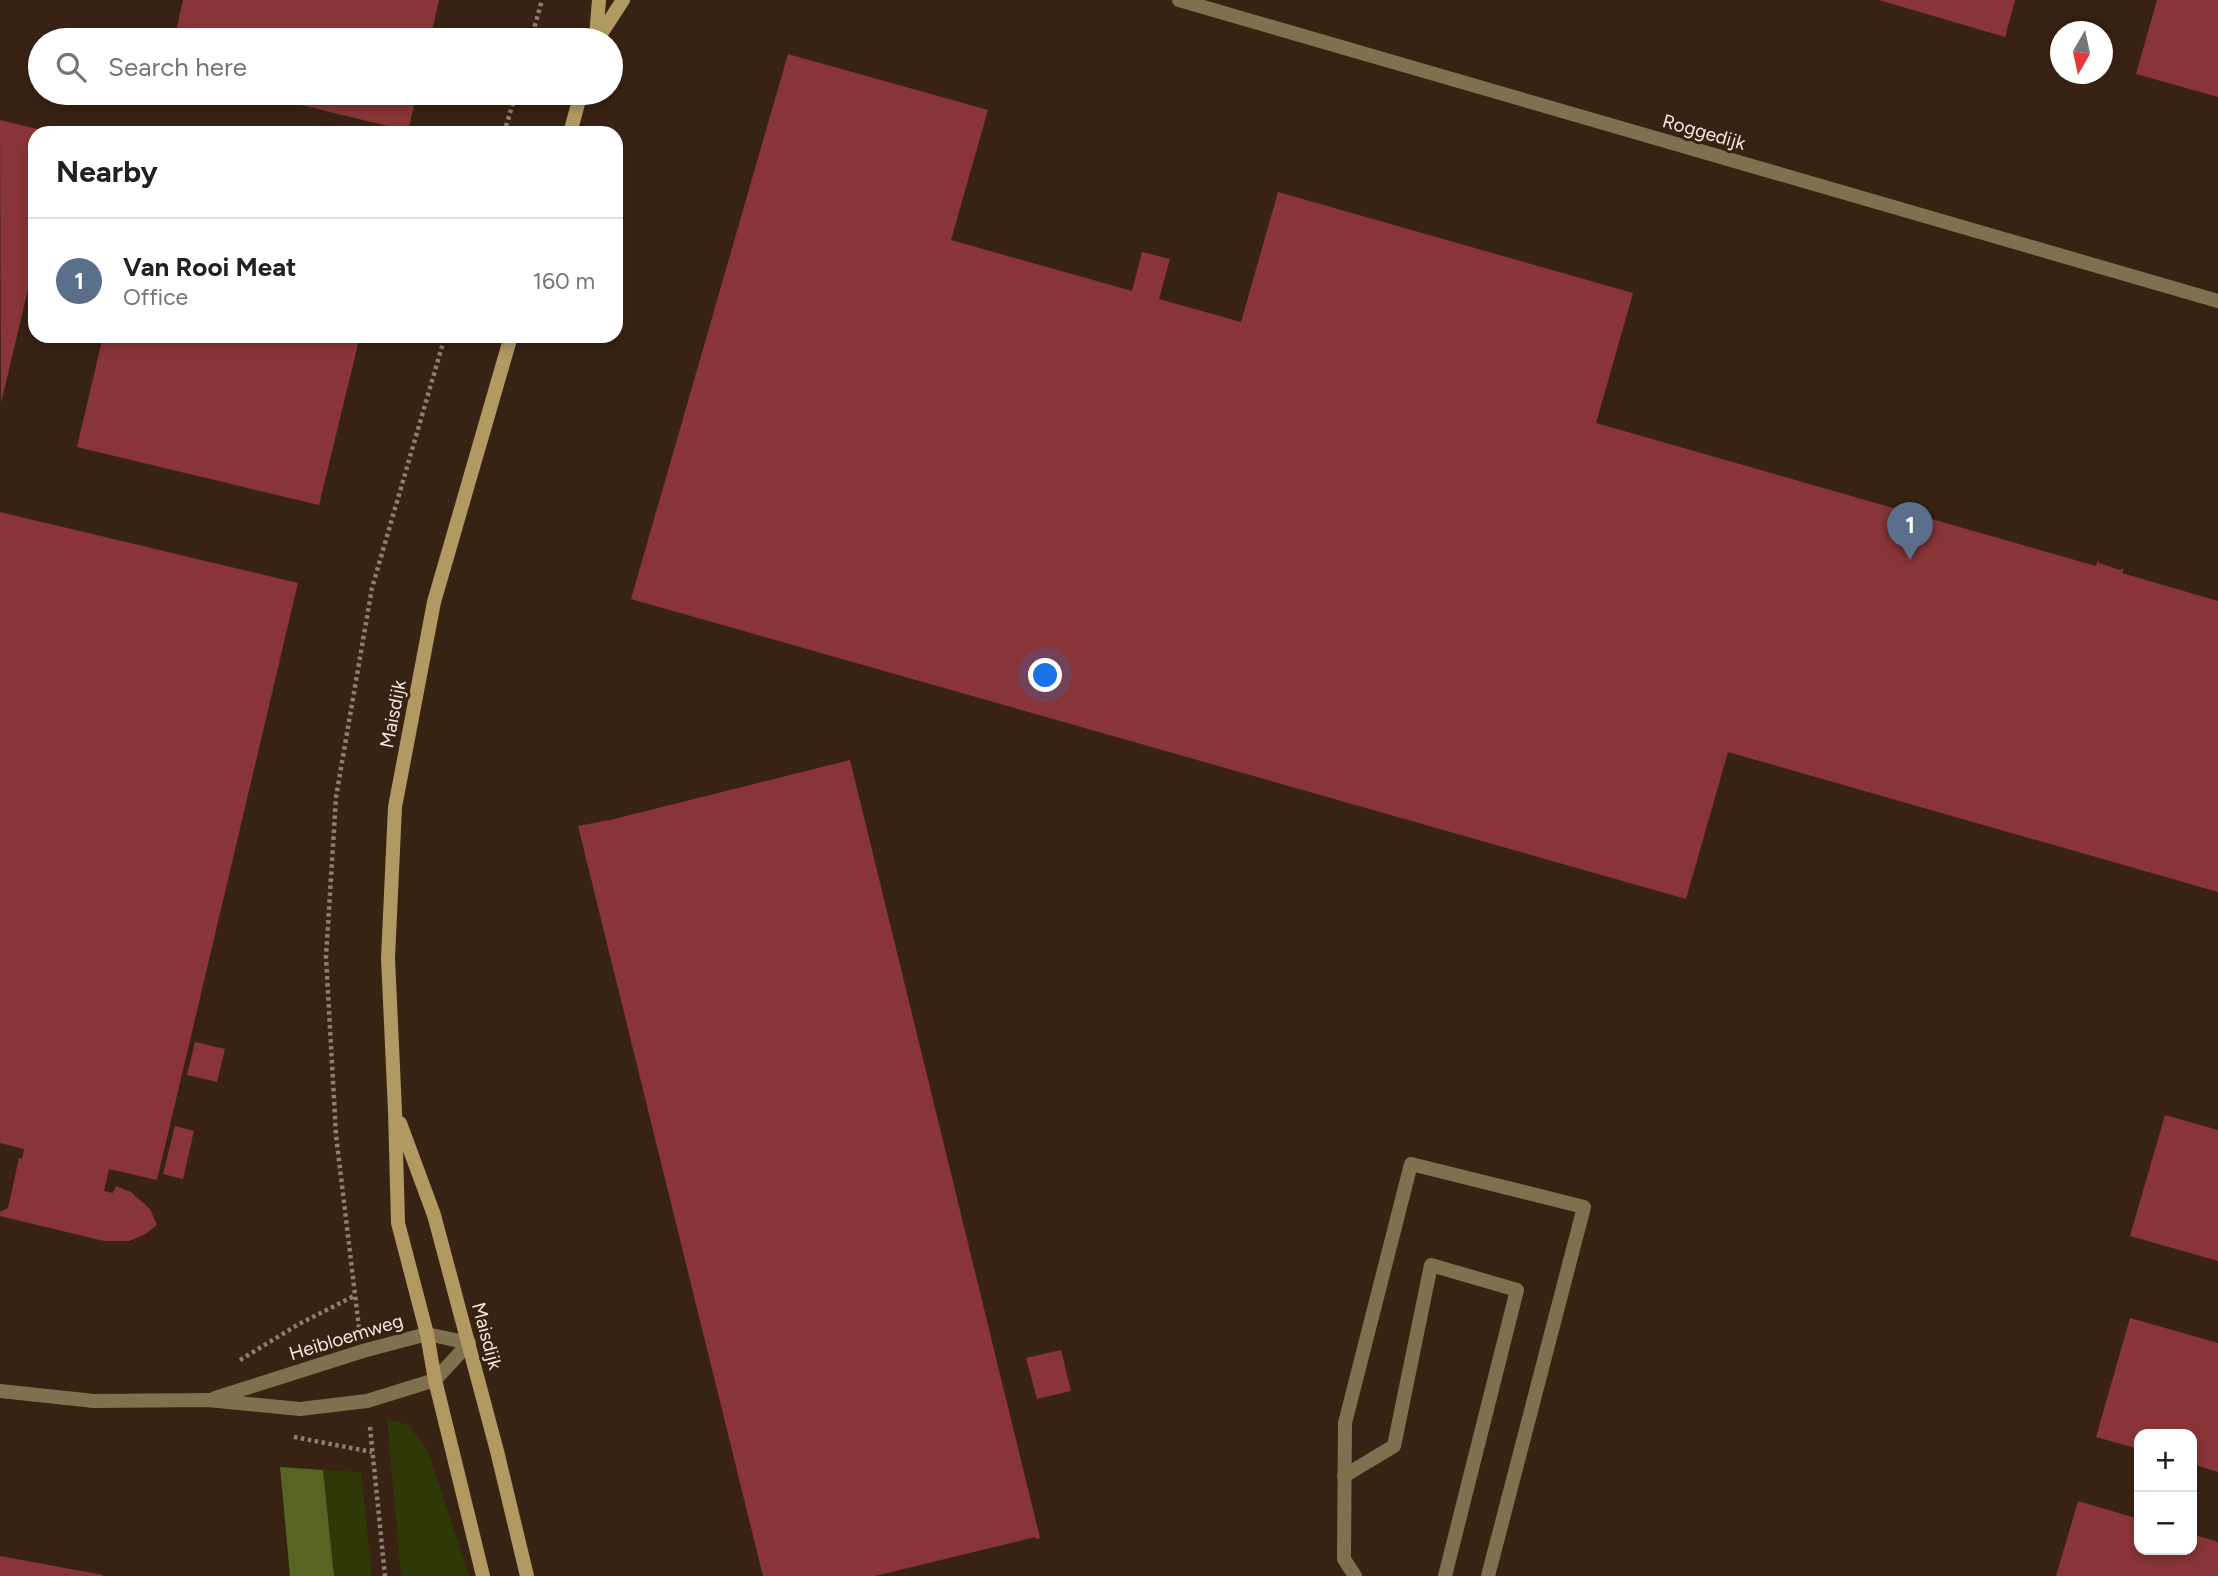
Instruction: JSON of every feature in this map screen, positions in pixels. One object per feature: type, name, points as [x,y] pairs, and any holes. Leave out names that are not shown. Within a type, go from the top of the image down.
[{"type":"street","points":[[598,28],[599,0]]},
{"type":"street","points":[[604,28],[622,0]]},
{"type":"street","name":"Roggedijk","points":[[1179,0],[2218,301]]},
{"type":"street","points":[[572,126],[578,105]]},
{"type":"street","name":"Maisdijk","points":[[483,1576],[435,1380],[427,1334],[398,1223],[396,1111],[388,958],[395,807],[434,602],[509,343]]},
{"type":"street","name":"Maisdijk","points":[[396,1111],[434,1215],[527,1576]]},
{"type":"street","points":[[1355,1576],[1344,1559],[1345,1423],[1411,1164],[1584,1207],[1488,1576]]},
{"type":"street","points":[[1344,1476],[1394,1446],[1431,1265],[1517,1290],[1445,1576]]},
{"type":"street","name":"Heibloemweg","points":[[208,1400],[362,1351],[427,1334],[469,1343]]},
{"type":"street","points":[[435,1380],[469,1343]]},
{"type":"street","name":"Heibloemweg","points":[[0,1391],[94,1401],[208,1400],[300,1409],[367,1401],[435,1380]]},
{"type":"path","points":[[534,28],[542,0]]},
{"type":"path","points":[[506,126],[512,105]]},
{"type":"path","name":"Heibloemweg","points":[[208,1400],[240,1360],[299,1324],[355,1296]]},
{"type":"green space","points":[[387,1419],[408,1425],[427,1449],[469,1576],[401,1576]]},
{"type":"green space","points":[[280,1467],[323,1470],[334,1576],[290,1576]]},
{"type":"green space","points":[[323,1470],[361,1472],[372,1576],[334,1576]]},
{"type":"building","points":[[183,0],[439,0],[433,28],[177,28]]},
{"type":"building","points":[[1879,0],[2015,0],[2005,37]]},
{"type":"building","points":[[2157,0],[2218,0],[2218,97],[2136,74]]},
{"type":"building","points":[[788,54],[988,110],[951,240],[1132,291],[1142,252],[1170,259],[1159,299],[1241,322],[1278,192],[1633,293],[1596,423],[2096,566],[2098,560],[2099,563],[2120,570],[2124,568],[2122,573],[2218,601],[2218,892],[1728,752],[1686,899],[631,599]]},
{"type":"building","points":[[301,105],[414,105],[409,126],[387,126]]},
{"type":"building","points":[[0,120],[28,127],[28,289],[1,403]]},
{"type":"building","points":[[101,343],[358,343],[319,505],[77,447]]},
{"type":"building","points":[[0,512],[298,583],[157,1180],[109,1169],[104,1191],[113,1193],[116,1186],[131,1192],[150,1209],[157,1225],[144,1235],[129,1241],[104,1241],[0,1216],[0,1212],[8,1208],[19,1158],[22,1159],[24,1149],[0,1143]]},
{"type":"building","points":[[850,760],[1040,1538],[875,1576],[763,1576],[578,826]]},
{"type":"building","points":[[195,1042],[225,1049],[217,1082],[187,1075]]},
{"type":"building","points":[[2165,1115],[2218,1130],[2218,1261],[2130,1236]]},
{"type":"building","points":[[175,1126],[194,1131],[183,1179],[163,1174]]},
{"type":"building","points":[[2130,1318],[2218,1343],[2218,1472],[2197,1466],[2197,1429],[2134,1429],[2134,1448],[2096,1437]]},
{"type":"building","points":[[1061,1350],[1071,1391],[1037,1399],[1026,1358]]},
{"type":"building","points":[[2078,1501],[2134,1518],[2134,1555],[2197,1555],[2197,1536],[2218,1542],[2218,1576],[2056,1576]]},
{"type":"building","points":[[0,1556],[103,1575],[103,1576],[0,1576]]},
{"type":"place","name":"Van Rooi Meat","points":[[1910,560]]}]
